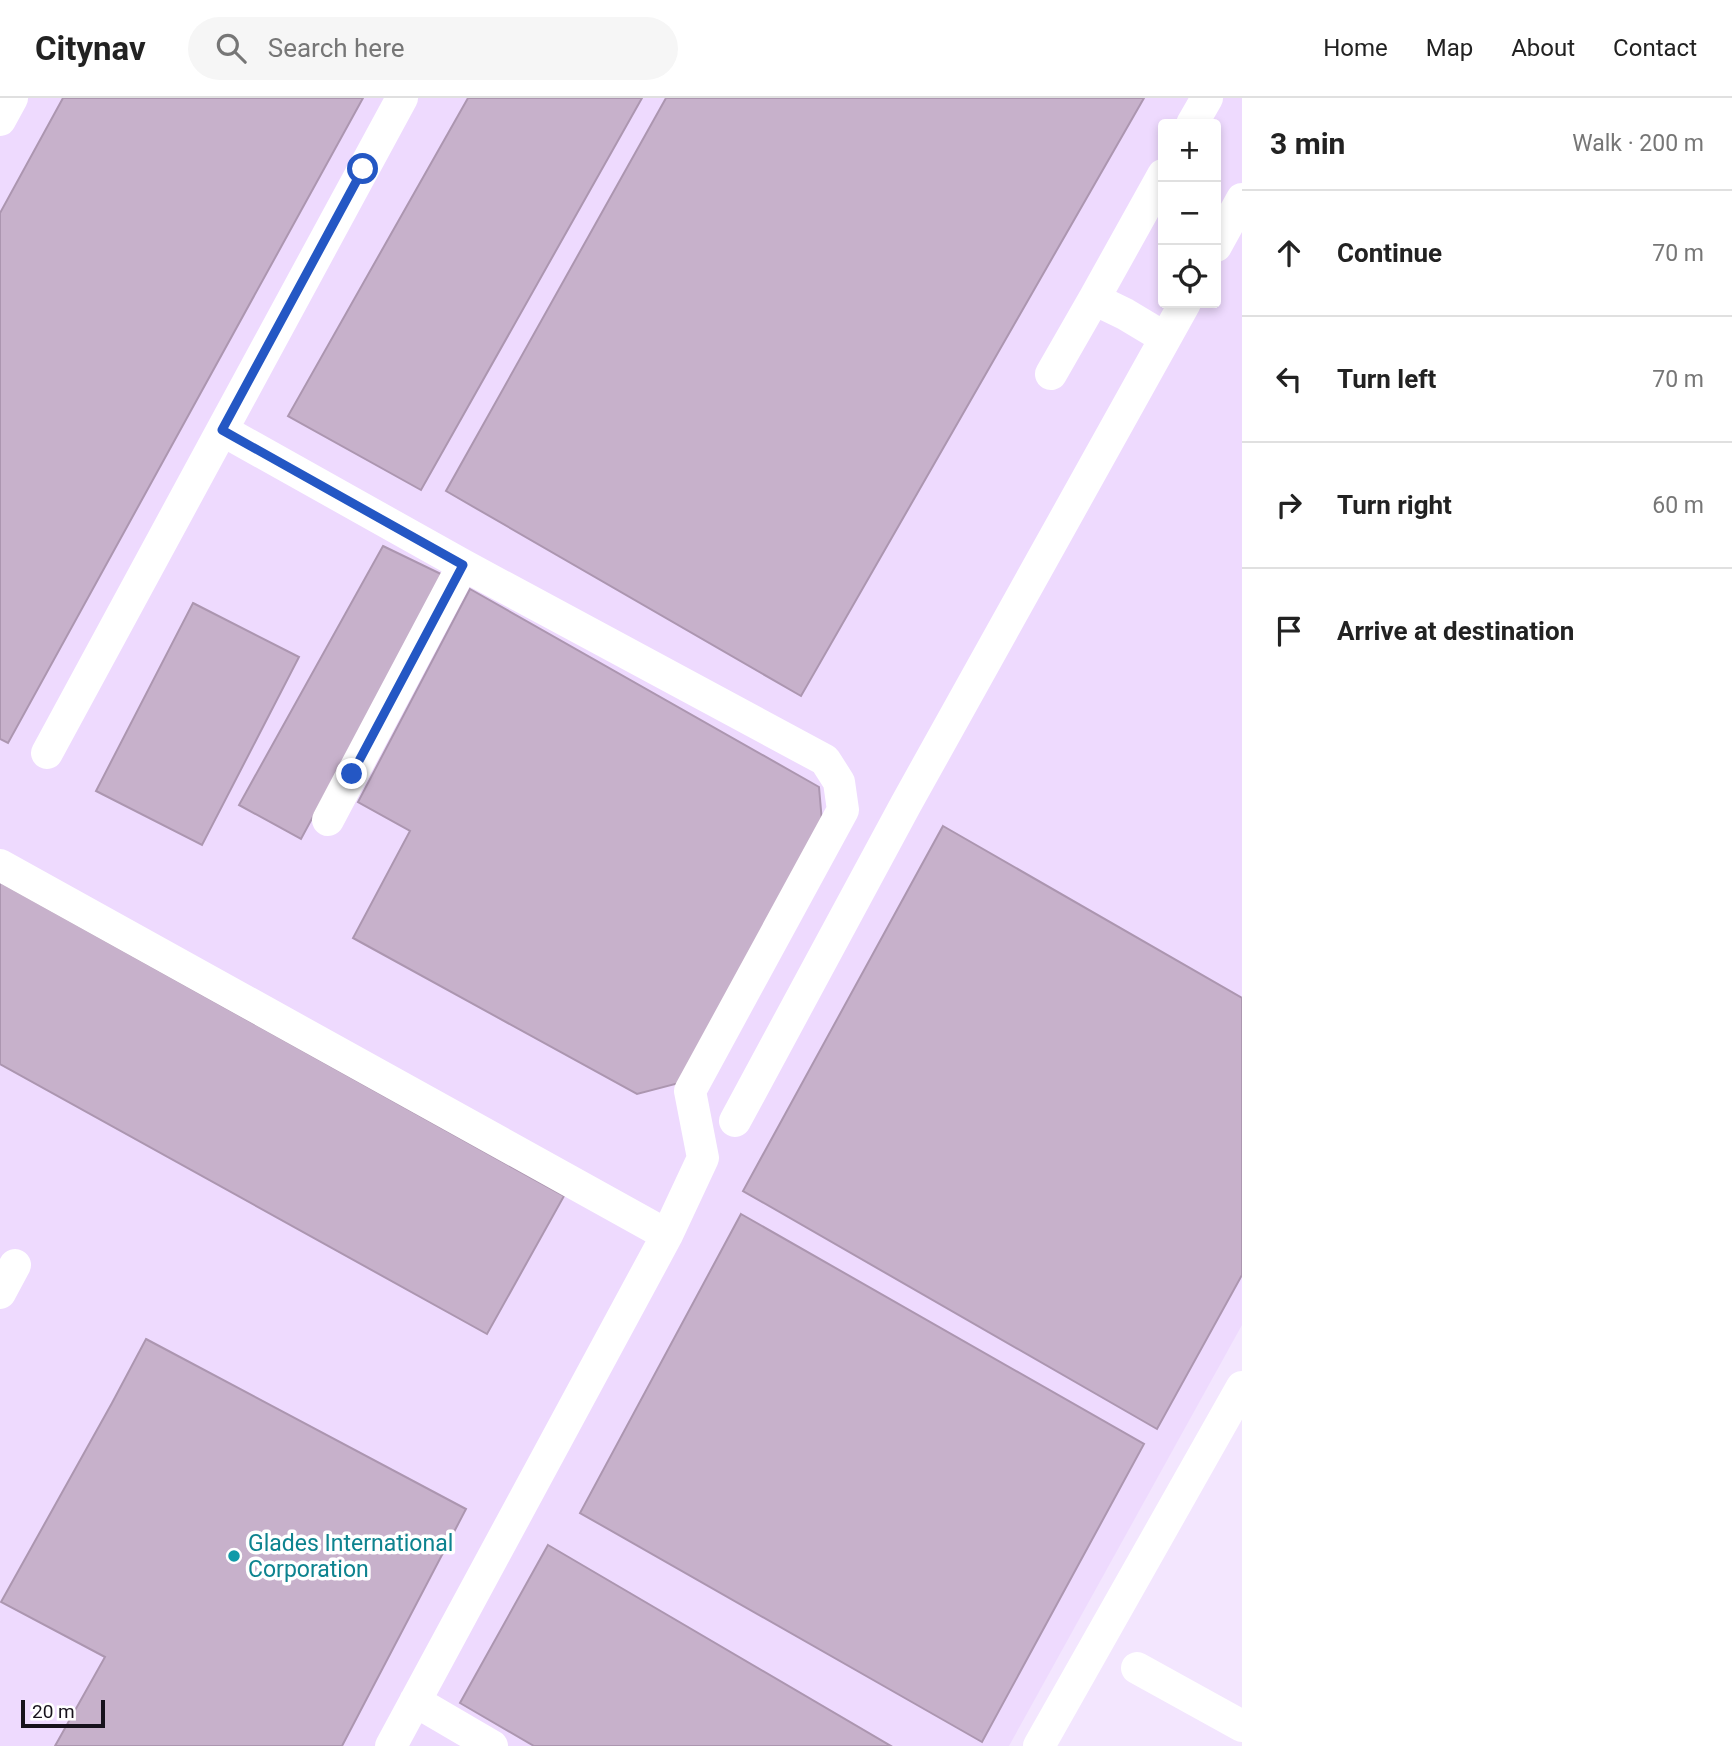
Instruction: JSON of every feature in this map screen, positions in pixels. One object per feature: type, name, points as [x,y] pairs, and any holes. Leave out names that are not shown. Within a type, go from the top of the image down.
[{"type":"street","points":[[0,120],[12,98]]},
{"type":"street","points":[[47,753],[402,98]]},
{"type":"street","points":[[1195,119],[1207,98]]},
{"type":"street","points":[[1051,374],[1160,182]]},
{"type":"street","points":[[1217,245],[1242,199]]},
{"type":"street","points":[[1094,299],[1165,338]]},
{"type":"street","points":[[735,1121],[912,792],[1182,308]]},
{"type":"street","points":[[222,430],[463,565],[825,760],[839,782],[843,810],[690,1091],[703,1158],[667,1235],[391,1746]]},
{"type":"street","points":[[328,820],[463,565]]},
{"type":"street","points":[[0,865],[667,1235]]},
{"type":"street","points":[[0,1293],[15,1265]]},
{"type":"street","points":[[1040,1746],[1242,1387]]},
{"type":"street","points":[[1137,1668],[1242,1726]]},
{"type":"street","points":[[415,1701],[492,1746]]},
{"type":"shaded area","points":[[0,98],[1242,98],[1242,1325],[1009,1746],[0,1746]]},
{"type":"building","points":[[63,98],[363,98],[8,743],[0,739],[0,213]]},
{"type":"building","points":[[468,98],[642,98],[421,490],[288,416]]},
{"type":"building","points":[[666,98],[1144,98],[801,696],[446,491]]},
{"type":"building","points":[[383,546],[443,575],[301,839],[239,805]]},
{"type":"building","points":[[470,589],[819,787],[822,822],[683,1082],[637,1094],[353,938],[410,831],[358,802]]},
{"type":"building","points":[[193,603],[299,657],[202,845],[96,791]]},
{"type":"building","points":[[943,826],[1242,998],[1242,1275],[1157,1429],[743,1191]]},
{"type":"building","points":[[0,882],[564,1196],[487,1334],[0,1064]]},
{"type":"building","points":[[741,1214],[1144,1444],[982,1742],[580,1513]]},
{"type":"building","name":"Glades International Corporation","points":[[146,1339],[466,1509],[342,1746],[55,1746],[105,1657],[1,1602]]},
{"type":"building","points":[[548,1545],[891,1746],[534,1746],[460,1703]]},
{"type":"place","name":"Glades International Corporation","points":[[234,1556]]},
{"type":"route","points":[[352,774],[463,565],[222,430],[363,169]]}]
